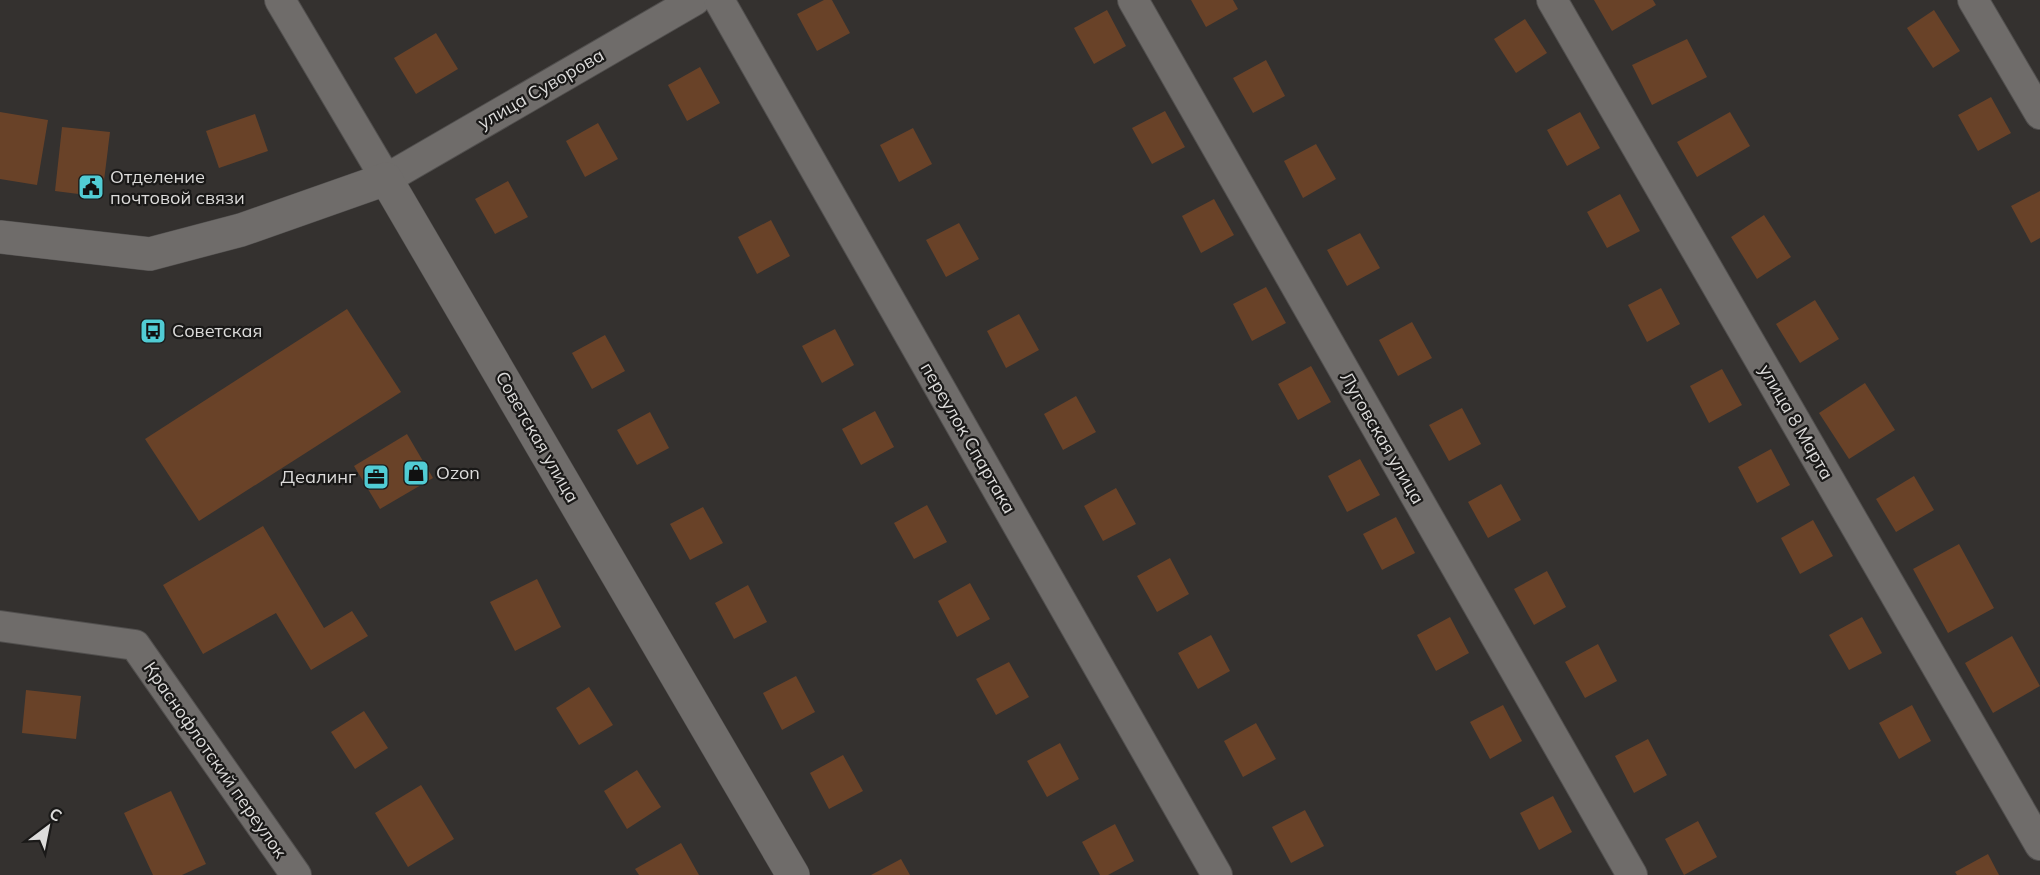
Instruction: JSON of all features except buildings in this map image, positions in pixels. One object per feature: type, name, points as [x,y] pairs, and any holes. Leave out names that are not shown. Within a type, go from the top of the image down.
[{"type":"street","name":"Советская улица","points":[[280,0],[793,875]]},
{"type":"street","name":"улица Суворова","points":[[386,178],[695,0]]},
{"type":"street","name":"переулок Спартака","points":[[719,0],[1216,875]]},
{"type":"street","name":"Луговская улица","points":[[1133,0],[1632,875]]},
{"type":"street","name":"улица 8 Марта","points":[[1552,0],[2040,845]]},
{"type":"street","points":[[1973,0],[2040,114]]},
{"type":"street","points":[[0,237],[150,254],[241,230],[386,178]]},
{"type":"street","name":"Краснофлотский переулок","points":[[0,626],[135,645],[296,875]]},
{"type":"place","name":"Отделение почтовой связи","points":[[91,187]]},
{"type":"place","name":"Советская","points":[[153,331]]},
{"type":"place","name":"Ozon","points":[[416,473]]},
{"type":"place","name":"Деалинг","points":[[376,477]]}]
